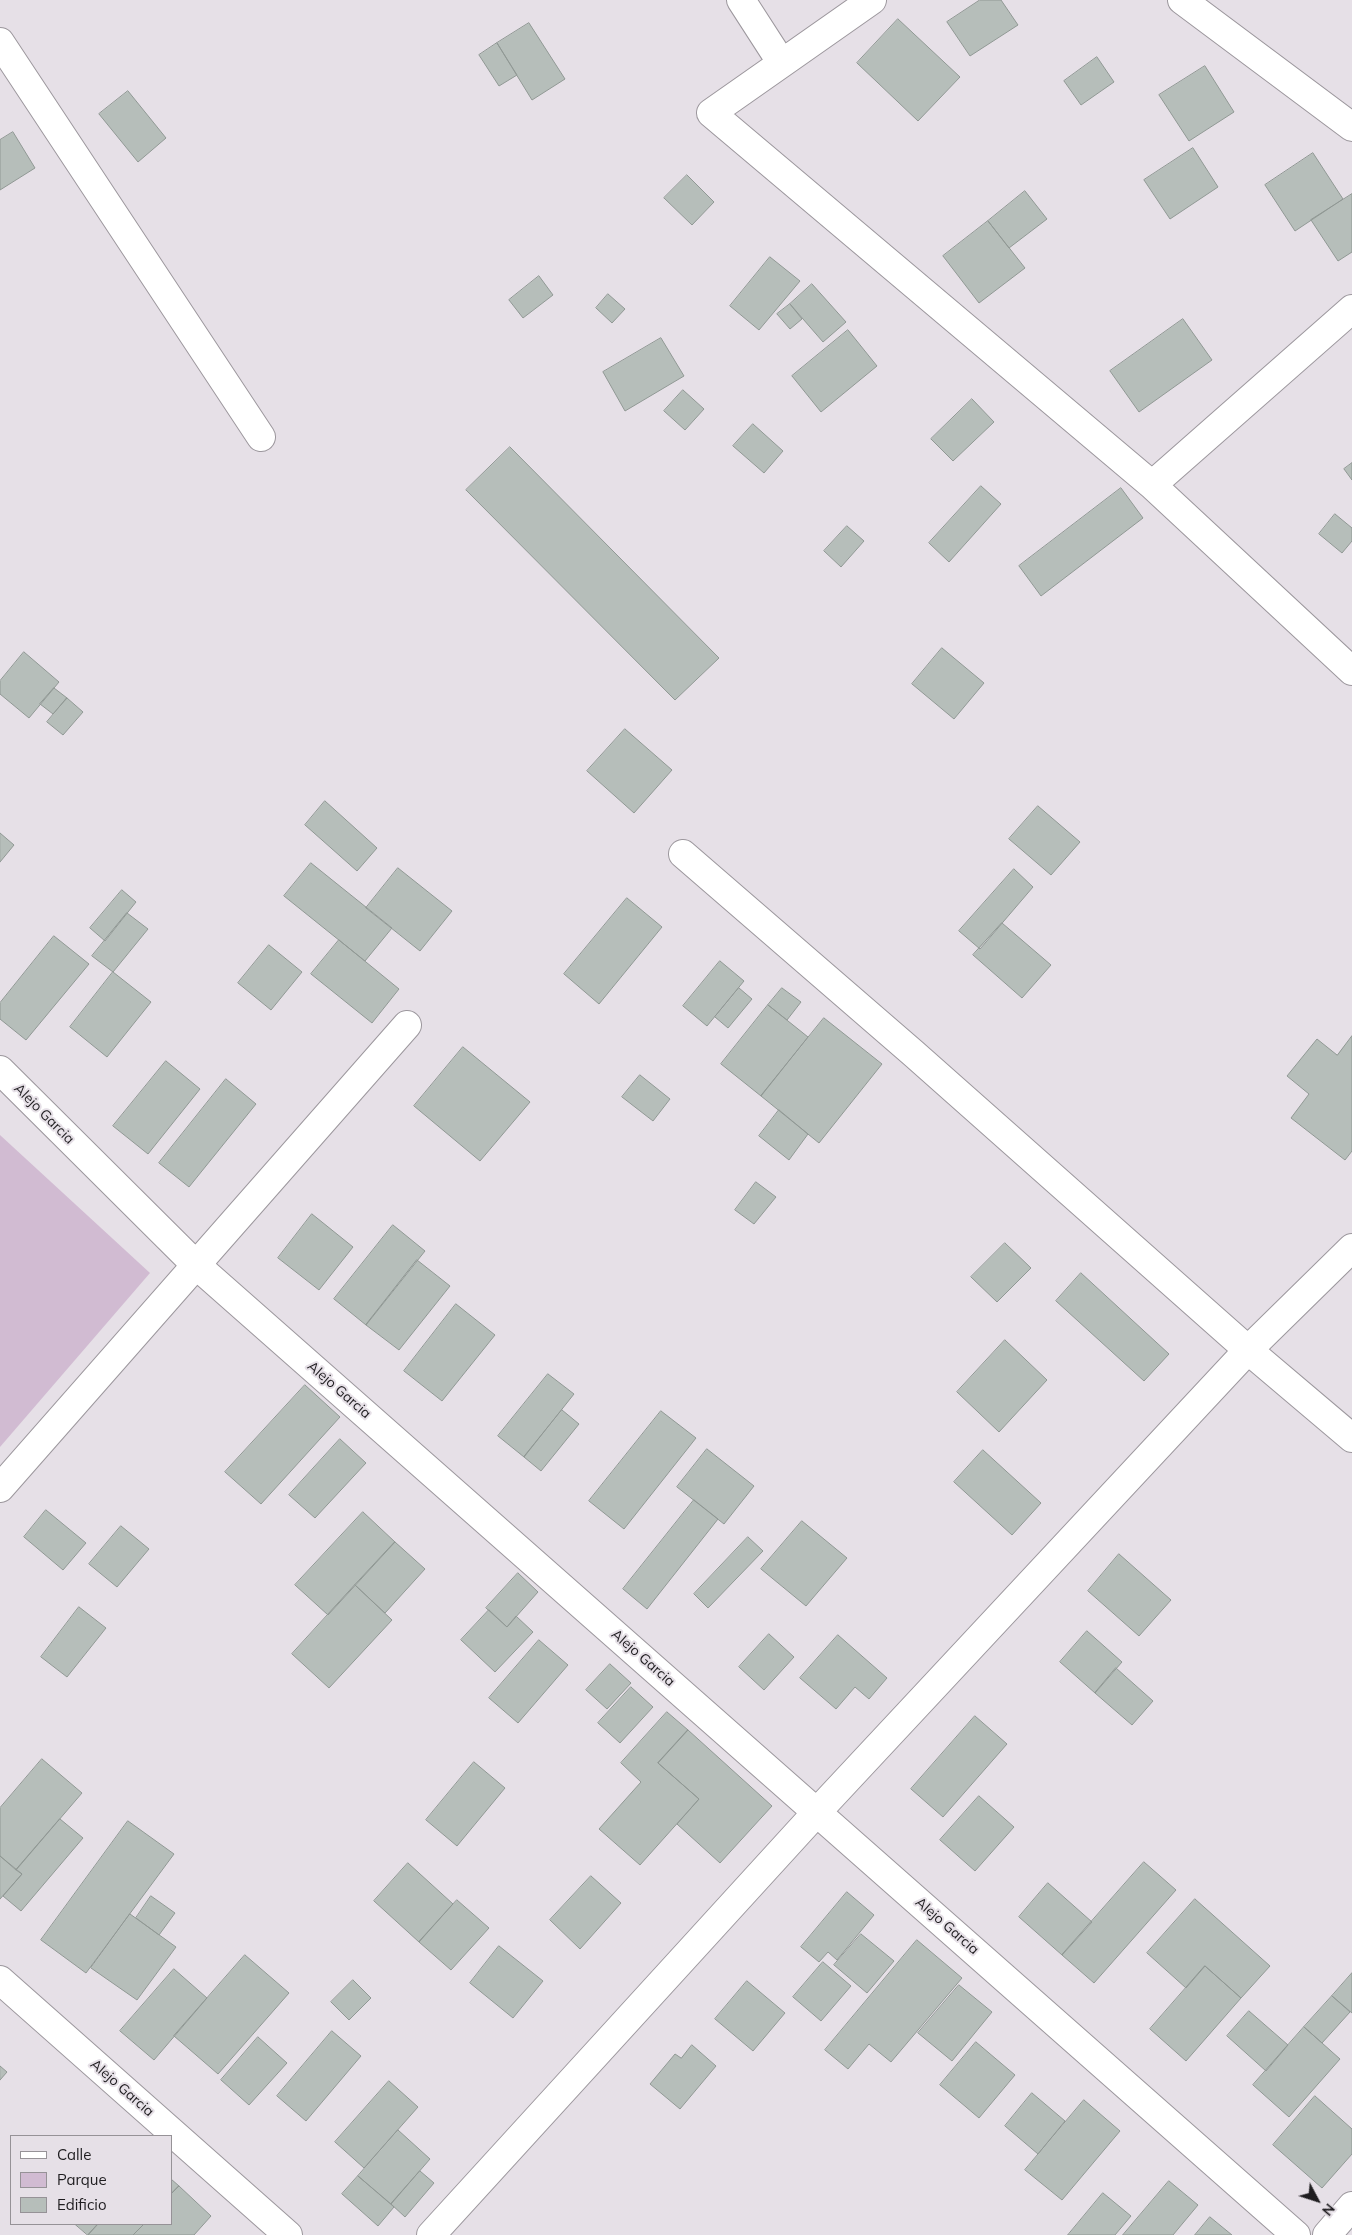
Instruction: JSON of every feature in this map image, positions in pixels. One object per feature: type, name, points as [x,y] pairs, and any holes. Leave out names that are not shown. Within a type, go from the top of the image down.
[{"type":"street","points":[[741,0],[781,62]]},
{"type":"street","points":[[872,0],[711,112],[1152,485],[1352,670]]},
{"type":"street","points":[[1182,0],[1352,127]]},
{"type":"street","points":[[0,42],[261,438]]},
{"type":"street","points":[[1152,485],[1352,309]]},
{"type":"street","points":[[683,854],[913,1053],[1248,1350],[1352,1438]]},
{"type":"street","points":[[0,1488],[407,1025]]},
{"type":"street","name":"Alejo Garcia","points":[[0,1070],[195,1264],[1296,2235]]},
{"type":"street","points":[[431,2235],[817,1812],[1248,1350],[1352,1248]]},
{"type":"street","name":"Alejo Garcia","points":[[0,1980],[288,2235]]},
{"type":"street","points":[[1327,2235],[1352,2206]]},
{"type":"green space","points":[[0,1135],[150,1273],[0,1447]]},
{"type":"building","points":[[980,0],[1001,0],[1018,25],[970,56],[947,22]]},
{"type":"building","points":[[898,19],[960,77],[918,121],[857,63]]},
{"type":"building","points":[[529,23],[565,79],[532,100],[497,43]]},
{"type":"building","points":[[497,43],[517,75],[499,86],[479,55]]},
{"type":"building","points":[[1097,57],[1114,82],[1081,105],[1064,81]]},
{"type":"building","points":[[1205,66],[1234,112],[1189,141],[1159,95]]},
{"type":"building","points":[[128,91],[166,138],[138,162],[99,114]]},
{"type":"building","points":[[13,132],[35,168],[0,190],[0,140]]},
{"type":"building","points":[[1193,148],[1218,187],[1170,219],[1144,180]]},
{"type":"building","points":[[1313,153],[1343,199],[1295,231],[1265,185]]},
{"type":"building","points":[[687,175],[714,202],[692,225],[664,198]]},
{"type":"building","points":[[1025,191],[1047,219],[1009,248],[988,221]]},
{"type":"building","points":[[1352,194],[1352,252],[1338,261],[1311,220]]},
{"type":"building","points":[[988,221],[1025,268],[979,303],[943,256]]},
{"type":"building","points":[[770,257],[800,281],[759,330],[730,306]]},
{"type":"building","points":[[539,276],[553,295],[523,318],[509,300]]},
{"type":"building","points":[[812,284],[846,322],[823,342],[790,304]]},
{"type":"building","points":[[608,294],[625,309],[612,323],[596,308]]},
{"type":"building","points":[[790,304],[802,319],[790,329],[777,314]]},
{"type":"building","points":[[1183,319],[1212,360],[1139,412],[1110,371]]},
{"type":"building","points":[[848,330],[877,366],[821,412],[792,376]]},
{"type":"building","points":[[661,338],[684,376],[625,411],[603,372]]},
{"type":"building","points":[[683,390],[704,409],[685,430],[664,411]]},
{"type":"building","points":[[972,399],[994,422],[953,461],[931,439]]},
{"type":"building","points":[[753,424],[783,451],[764,473],[733,446]]},
{"type":"building","points":[[510,447],[719,658],[675,700],[466,490]]},
{"type":"building","points":[[1352,463],[1352,480],[1344,469]]},
{"type":"building","points":[[981,486],[1001,504],[949,562],[929,543]]},
{"type":"building","points":[[1121,488],[1143,518],[1041,596],[1019,566]]},
{"type":"building","points":[[1335,514],[1352,528],[1352,541],[1342,553],[1319,534]]},
{"type":"building","points":[[847,526],[864,541],[841,567],[824,551]]},
{"type":"building","points":[[942,648],[984,683],[954,719],[912,684]]},
{"type":"building","points":[[24,652],[59,682],[29,718],[0,694],[0,681]]},
{"type":"building","points":[[54,688],[67,698],[53,714],[40,704]]},
{"type":"building","points":[[67,698],[83,712],[63,735],[47,722]]},
{"type":"building","points":[[625,729],[672,770],[634,813],[587,771]]},
{"type":"building","points":[[325,801],[377,848],[357,871],[305,825]]},
{"type":"building","points":[[1038,806],[1080,842],[1051,875],[1009,839]]},
{"type":"building","points":[[0,833],[14,845],[0,862]]},
{"type":"building","points":[[311,863],[392,928],[365,961],[284,896]]},
{"type":"building","points":[[398,868],[452,911],[420,951],[366,908]]},
{"type":"building","points":[[1014,869],[1033,887],[980,949],[959,931]]},
{"type":"building","points":[[122,890],[136,902],[105,941],[90,928]]},
{"type":"building","points":[[627,898],[662,927],[599,1004],[564,974]]},
{"type":"building","points":[[127,913],[148,929],[113,972],[92,956]]},
{"type":"building","points":[[1002,923],[1051,965],[1022,998],[973,955]]},
{"type":"building","points":[[54,936],[89,964],[26,1040],[0,1019],[0,1003]]},
{"type":"building","points":[[339,940],[399,989],[372,1023],[311,974]]},
{"type":"building","points":[[269,945],[302,972],[271,1010],[238,983]]},
{"type":"building","points":[[720,961],[744,981],[707,1026],[683,1006]]},
{"type":"building","points":[[113,972],[151,1002],[107,1057],[70,1027]]},
{"type":"building","points":[[739,988],[752,999],[728,1028],[715,1017]]},
{"type":"building","points":[[782,988],[801,1002],[787,1020],[768,1005]]},
{"type":"building","points":[[768,1005],[808,1037],[761,1096],[721,1064]]},
{"type":"building","points":[[824,1018],[882,1064],[819,1143],[761,1096]]},
{"type":"building","points":[[1352,1036],[1352,1151],[1345,1160],[1291,1118],[1309,1094],[1287,1076],[1317,1039],[1337,1055]]},
{"type":"building","points":[[463,1047],[530,1102],[480,1161],[414,1106]]},
{"type":"building","points":[[166,1061],[200,1089],[148,1154],[113,1126]]},
{"type":"building","points":[[640,1075],[670,1099],[653,1121],[622,1097]]},
{"type":"building","points":[[226,1079],[256,1104],[189,1187],[159,1163]]},
{"type":"building","points":[[779,1110],[808,1134],[789,1160],[759,1136]]},
{"type":"building","points":[[756,1182],[776,1197],[754,1224],[735,1210]]},
{"type":"building","points":[[312,1214],[353,1247],[319,1290],[278,1258]]},
{"type":"building","points":[[393,1225],[425,1251],[366,1325],[334,1299]]},
{"type":"building","points":[[1005,1243],[1031,1268],[997,1302],[971,1277]]},
{"type":"building","points":[[417,1260],[450,1286],[399,1350],[366,1325]]},
{"type":"building","points":[[1081,1273],[1169,1354],[1144,1381],[1056,1301]]},
{"type":"building","points":[[456,1304],[495,1335],[442,1401],[404,1371]]},
{"type":"building","points":[[1005,1340],[1047,1380],[999,1432],[957,1392]]},
{"type":"building","points":[[548,1374],[574,1394],[524,1457],[498,1436]]},
{"type":"building","points":[[305,1385],[340,1417],[261,1504],[225,1472]]},
{"type":"building","points":[[562,1410],[579,1424],[541,1471],[524,1457]]},
{"type":"building","points":[[661,1411],[696,1438],[624,1529],[589,1501]]},
{"type":"building","points":[[340,1439],[366,1463],[315,1518],[289,1495]]},
{"type":"building","points":[[707,1449],[754,1486],[724,1524],[677,1487]]},
{"type":"building","points":[[983,1450],[1041,1503],[1012,1535],[954,1482]]},
{"type":"building","points":[[694,1500],[718,1519],[647,1609],[623,1589]]},
{"type":"building","points":[[46,1510],[86,1543],[63,1570],[24,1537]]},
{"type":"building","points":[[363,1512],[395,1542],[328,1615],[295,1585]]},
{"type":"building","points":[[802,1521],[847,1558],[806,1606],[761,1569]]},
{"type":"building","points":[[121,1526],[149,1549],[117,1587],[89,1564]]},
{"type":"building","points":[[748,1537],[763,1551],[708,1608],[694,1594]]},
{"type":"building","points":[[395,1542],[425,1569],[385,1613],[355,1585]]},
{"type":"building","points":[[1119,1554],[1171,1600],[1139,1636],[1088,1591]]},
{"type":"building","points":[[518,1573],[538,1592],[507,1627],[486,1608]]},
{"type":"building","points":[[355,1585],[392,1620],[329,1688],[292,1654]]},
{"type":"building","points":[[79,1607],[106,1628],[67,1677],[41,1657]]},
{"type":"building","points":[[489,1610],[507,1627],[516,1616],[533,1632],[495,1672],[461,1640]]},
{"type":"building","points":[[1087,1631],[1122,1662],[1095,1693],[1060,1662]]},
{"type":"building","points":[[769,1634],[794,1657],[764,1690],[739,1667]]},
{"type":"building","points":[[838,1635],[887,1678],[869,1699],[855,1687],[836,1709],[800,1678]]},
{"type":"building","points":[[539,1640],[568,1665],[518,1723],[489,1698]]},
{"type":"building","points":[[610,1664],[631,1683],[607,1709],[586,1690]]},
{"type":"building","points":[[1116,1668],[1153,1701],[1132,1725],[1095,1693]]},
{"type":"building","points":[[631,1687],[653,1707],[620,1743],[598,1723]]},
{"type":"building","points":[[667,1712],[688,1730],[658,1763],[699,1799],[640,1865],[599,1829],[641,1782],[621,1763]]},
{"type":"building","points":[[975,1716],[1007,1744],[943,1817],[911,1789]]},
{"type":"building","points":[[688,1730],[772,1806],[720,1863],[677,1824],[699,1799],[658,1763]]},
{"type":"building","points":[[42,1759],[82,1793],[16,1870],[0,1856],[0,1808]]},
{"type":"building","points":[[474,1762],[505,1788],[457,1846],[426,1820]]},
{"type":"building","points":[[979,1796],[1014,1827],[975,1871],[940,1840]]},
{"type":"building","points":[[60,1819],[83,1838],[21,1911],[3,1896],[22,1874],[16,1870]]},
{"type":"building","points":[[128,1821],[174,1854],[86,1973],[41,1940]]},
{"type":"building","points":[[0,1856],[22,1874],[0,1899]]},
{"type":"building","points":[[1144,1862],[1176,1890],[1094,1983],[1062,1955]]},
{"type":"building","points":[[408,1863],[453,1904],[419,1942],[374,1901]]},
{"type":"building","points":[[591,1876],[621,1903],[580,1949],[550,1920]]},
{"type":"building","points":[[1048,1883],[1092,1922],[1062,1955],[1019,1917]]},
{"type":"building","points":[[847,1892],[874,1915],[837,1960],[828,1952],[819,1962],[801,1947]]},
{"type":"building","points":[[151,1896],[175,1913],[159,1935],[136,1918]]},
{"type":"building","points":[[1195,1899],[1270,1966],[1241,1998],[1205,1966],[1186,1988],[1147,1953]]},
{"type":"building","points":[[457,1900],[489,1928],[451,1970],[419,1942]]},
{"type":"building","points":[[130,1914],[176,1947],[137,2000],[91,1968]]},
{"type":"building","points":[[861,1934],[894,1961],[867,1993],[834,1965]]},
{"type":"building","points":[[917,1940],[962,1978],[891,2062],[869,2044],[848,2069],[825,2050]]},
{"type":"building","points":[[499,1946],[543,1981],[513,2018],[470,1983]]},
{"type":"building","points":[[245,1955],[289,1993],[218,2074],[174,2036]]},
{"type":"building","points":[[823,1962],[851,1986],[821,2021],[793,1997]]},
{"type":"building","points":[[1205,1966],[1241,1998],[1186,2061],[1150,2029]]},
{"type":"building","points":[[174,1969],[207,1998],[154,2060],[120,2031]]},
{"type":"building","points":[[1352,1973],[1352,2013],[1332,1996]]},
{"type":"building","points":[[353,1980],[371,1998],[349,2020],[331,2002]]},
{"type":"building","points":[[747,1981],[785,2013],[753,2051],[715,2019]]},
{"type":"building","points":[[959,1985],[992,2012],[952,2061],[918,2033]]},
{"type":"building","points":[[1332,1996],[1350,2012],[1322,2043],[1304,2027]]},
{"type":"building","points":[[1249,2011],[1288,2045],[1266,2071],[1227,2036]]},
{"type":"building","points":[[1304,2027],[1340,2059],[1289,2117],[1253,2085]]},
{"type":"building","points":[[332,2031],[361,2056],[306,2121],[277,2096]]},
{"type":"building","points":[[258,2037],[287,2063],[249,2105],[221,2080]]},
{"type":"building","points":[[976,2042],[1015,2075],[979,2118],[940,2085]]},
{"type":"building","points":[[692,2045],[716,2066],[680,2109],[650,2084],[675,2054],[681,2058]]},
{"type":"building","points":[[0,2066],[7,2072],[0,2080]]},
{"type":"building","points":[[389,2081],[418,2107],[364,2168],[335,2142]]},
{"type":"building","points":[[1032,2093],[1065,2121],[1038,2154],[1005,2126]]},
{"type":"building","points":[[1315,2096],[1352,2129],[1352,2154],[1322,2188],[1273,2145]]},
{"type":"building","points":[[1084,2100],[1120,2131],[1062,2200],[1025,2170]]},
{"type":"building","points":[[398,2130],[430,2159],[391,2204],[358,2176]]},
{"type":"building","points":[[420,2171],[434,2183],[405,2217],[391,2204]]},
{"type":"building","points":[[358,2176],[394,2207],[378,2226],[342,2194]]},
{"type":"building","points":[[172,2180],[179,2186],[172,2193]]},
{"type":"building","points":[[1169,2181],[1198,2205],[1173,2235],[1123,2235]]},
{"type":"building","points":[[179,2186],[211,2216],[194,2235],[133,2235],[143,2225],[172,2225],[172,2193]]},
{"type":"building","points":[[1103,2193],[1131,2216],[1115,2235],[1068,2235]]},
{"type":"building","points":[[1210,2217],[1232,2235],[1195,2235]]},
{"type":"building","points":[[76,2225],[97,2225],[88,2235]]},
{"type":"building","points":[[97,2225],[143,2225],[133,2235],[88,2235]]}]
